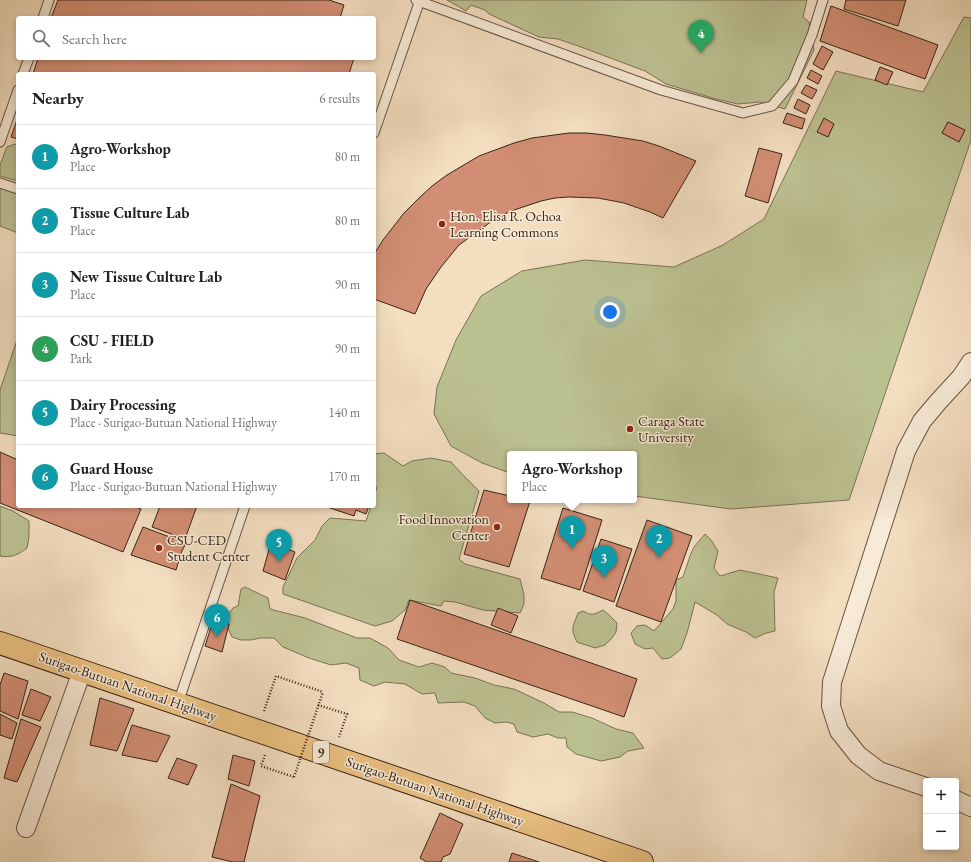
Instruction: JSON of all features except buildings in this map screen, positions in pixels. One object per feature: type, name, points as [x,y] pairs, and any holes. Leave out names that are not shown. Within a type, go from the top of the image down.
[{"type":"main road","name":"Surigao-Butuan National Highway","points":[[0,643],[642,862]]},
{"type":"street","points":[[923,786],[879,771],[858,755],[839,730],[831,706],[832,682],[906,451],[922,421],[961,377],[971,362]]},
{"type":"street","points":[[26,828],[82,671]]},
{"type":"street","points":[[959,801],[971,807]]},
{"type":"lane","points":[[44,16],[49,0]]},
{"type":"lane","points":[[376,127],[418,0],[661,90],[743,113],[772,106],[793,81],[812,35],[823,0]]},
{"type":"lane","points":[[25,72],[28,60]]},
{"type":"lane","points":[[0,142],[16,96]]},
{"type":"lane","points":[[0,183],[16,188]]},
{"type":"lane","points":[[178,703],[245,508]]},
{"type":"path","points":[[257,730],[276,676],[323,692],[294,777],[261,766]]},
{"type":"path","points":[[318,705],[347,714]]},
{"type":"green space","points":[[447,0],[807,0],[803,17],[809,22],[814,50],[785,109],[760,102],[738,104],[666,84],[645,71],[558,39],[539,37],[489,14],[485,10],[471,5],[466,11]]},
{"type":"green space","points":[[964,17],[971,18],[971,140],[849,500],[731,509],[637,496],[637,451],[507,451],[507,472],[482,463],[451,446],[434,414],[437,387],[456,340],[481,296],[522,271],[585,260],[674,267],[723,245],[764,219],[836,71],[923,92]]},
{"type":"green space","points":[[16,145],[16,180],[0,176],[0,165],[7,147]]},
{"type":"green space","points":[[0,188],[16,192],[16,232],[0,226]]},
{"type":"green space","points":[[16,343],[16,436],[0,433],[0,390]]},
{"type":"green space","points":[[384,453],[403,466],[412,461],[431,458],[451,462],[479,491],[459,559],[465,564],[520,579],[524,595],[524,604],[520,613],[483,610],[455,602],[444,601],[441,606],[409,600],[405,610],[392,621],[375,626],[283,594],[283,587],[297,558],[315,540],[322,526],[330,518],[366,521],[370,508],[376,508],[376,454]]},
{"type":"green space","points":[[0,506],[13,511],[29,521],[27,548],[8,557],[0,556]]},
{"type":"green space","points":[[705,534],[718,551],[714,568],[720,576],[740,570],[778,578],[774,592],[775,631],[755,638],[746,632],[727,624],[717,615],[695,602],[681,649],[670,658],[662,659],[653,648],[645,649],[635,644],[631,633],[637,626],[645,625],[654,631],[673,609],[676,601],[676,580],[683,577],[694,547]]},
{"type":"green space","points":[[245,587],[268,598],[270,609],[305,618],[357,638],[370,638],[388,648],[399,660],[419,667],[432,663],[445,667],[451,673],[514,689],[559,712],[572,712],[592,718],[616,729],[633,733],[644,748],[628,751],[620,757],[601,761],[576,754],[567,747],[566,738],[558,738],[548,734],[533,737],[517,732],[514,724],[506,722],[495,723],[485,718],[475,706],[464,702],[438,703],[435,693],[422,694],[405,684],[385,682],[374,686],[360,680],[359,668],[346,663],[331,665],[309,658],[283,647],[274,638],[241,640],[232,637],[228,628],[228,615],[233,608],[238,606],[241,589]]},
{"type":"green space","points":[[603,610],[617,623],[616,632],[612,638],[605,645],[595,648],[577,642],[573,628],[578,613],[583,611],[593,614]]},
{"type":"place","name":"CSU - FIELD","points":[[701,53]]},
{"type":"place","name":"Hon. Elisa R. Ochoa Learning Commons","points":[[442,224]]},
{"type":"place","name":"Caraga State University","points":[[630,429]]},
{"type":"place","name":"Food Innovation Center","points":[[497,527]]},
{"type":"place","name":"CSU-CED Student Center","points":[[159,548]]},
{"type":"place","name":"Agro-Workshop","points":[[572,549]]},
{"type":"place","name":"Tissue Culture Lab","points":[[659,558]]},
{"type":"place","name":"Dairy Processing","points":[[279,562]]},
{"type":"place","name":"New Tissue Culture Lab","points":[[604,578]]},
{"type":"place","name":"Guard House","points":[[217,637]]}]
